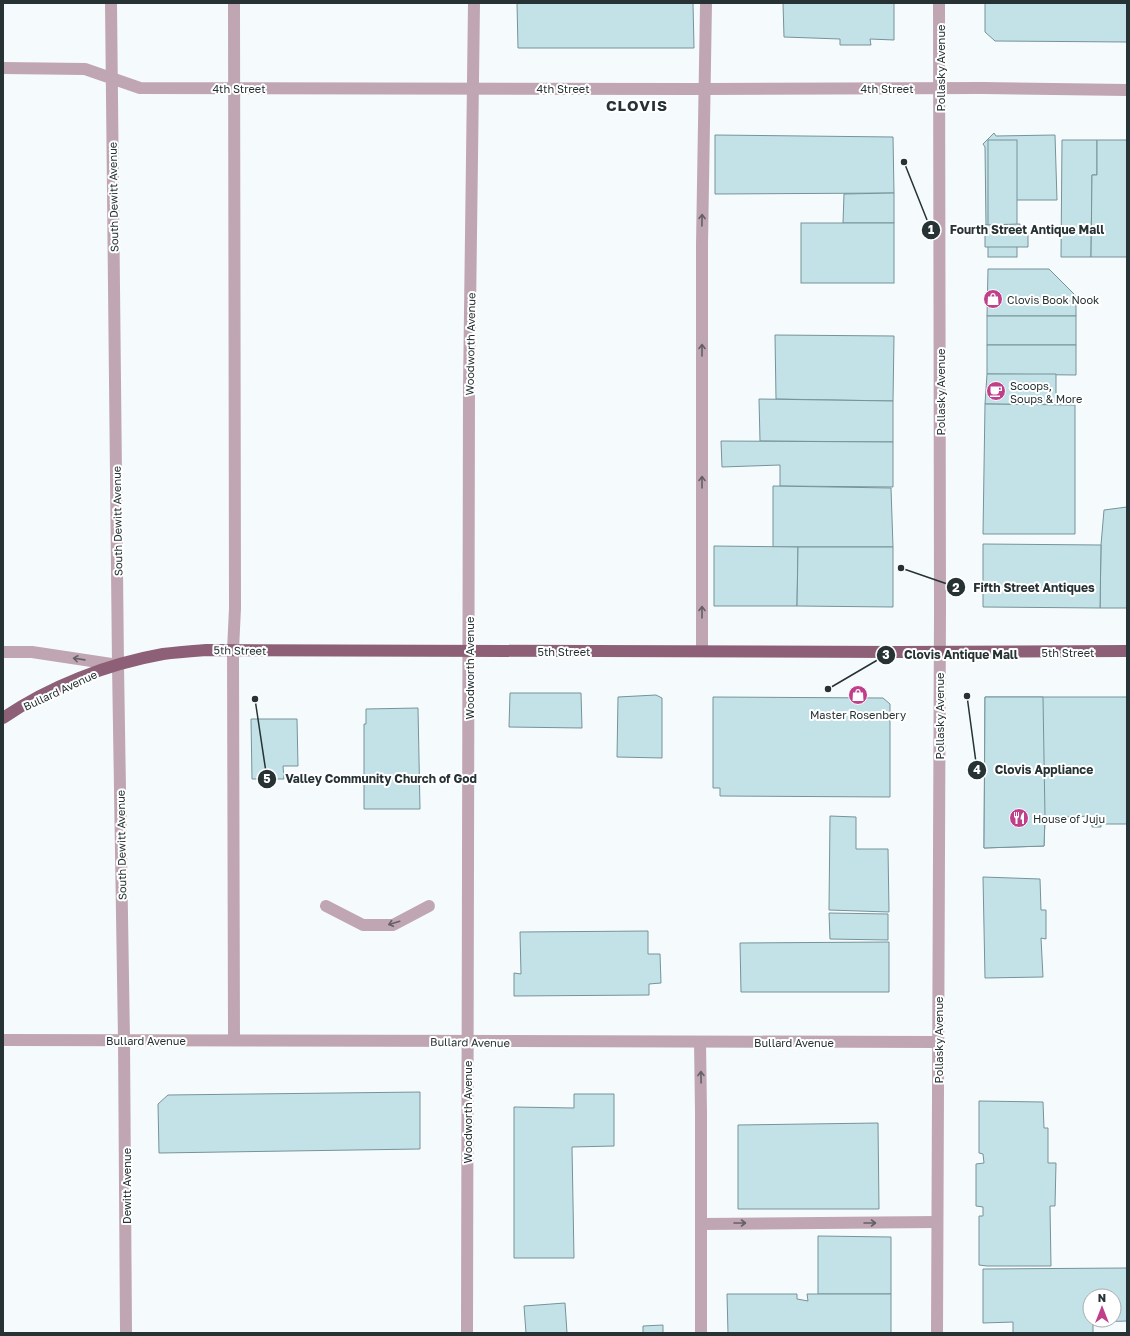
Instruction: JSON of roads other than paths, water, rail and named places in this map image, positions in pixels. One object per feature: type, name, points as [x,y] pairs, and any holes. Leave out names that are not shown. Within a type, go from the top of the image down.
[{"type":"main road","name":"5th Street","points":[[118,665],[164,654],[206,650],[939,652],[1127,651]]},
{"type":"main road","name":"Bullard Avenue","points":[[3,718],[51,691],[118,665]]},
{"type":"street","name":"South Dewitt Avenue","points":[[111,3],[118,665],[124,1040]]},
{"type":"street","points":[[234,3],[234,1040]]},
{"type":"street","name":"Woodworth Avenue","points":[[467,1333],[469,883],[468,650],[474,3]]},
{"type":"street","points":[[702,651],[701,389],[706,3]]},
{"type":"street","name":"Pollasky Avenue","points":[[937,1333],[939,3]]},
{"type":"street","name":"4th Street","points":[[3,68],[85,69],[140,88],[940,88],[1127,90]]},
{"type":"street","name":"5th Street","points":[[3,652],[32,652],[118,665]]},
{"type":"street","points":[[326,906],[363,925],[393,925],[429,906]]},
{"type":"street","name":"Bullard Avenue","points":[[3,1040],[938,1042]]},
{"type":"street","name":"Dewitt Avenue","points":[[124,1040],[126,1333]]},
{"type":"street","points":[[700,1042],[701,1333]]},
{"type":"street","points":[[701,1224],[937,1222]]},
{"type":"place","name":"Fourth Street Antique Mall","points":[[904,162]]},
{"type":"place","name":"Clovis Book Nook","points":[[993,299]]},
{"type":"place","name":"Scoops, Soups & More","points":[[996,391]]},
{"type":"place","name":"Fifth Street Antiques","points":[[901,568]]},
{"type":"place","name":"Clovis Antique Mall","points":[[828,689]]},
{"type":"place","name":"Master Rosenbery","points":[[858,695]]},
{"type":"place","name":"Clovis Appliance","points":[[967,696]]},
{"type":"place","name":"Valley Community Church of God","points":[[255,699]]},
{"type":"place","name":"House of Juju","points":[[1019,818]]},
{"type":"district","name":"CLOVIS","points":[[637,105]]}]
